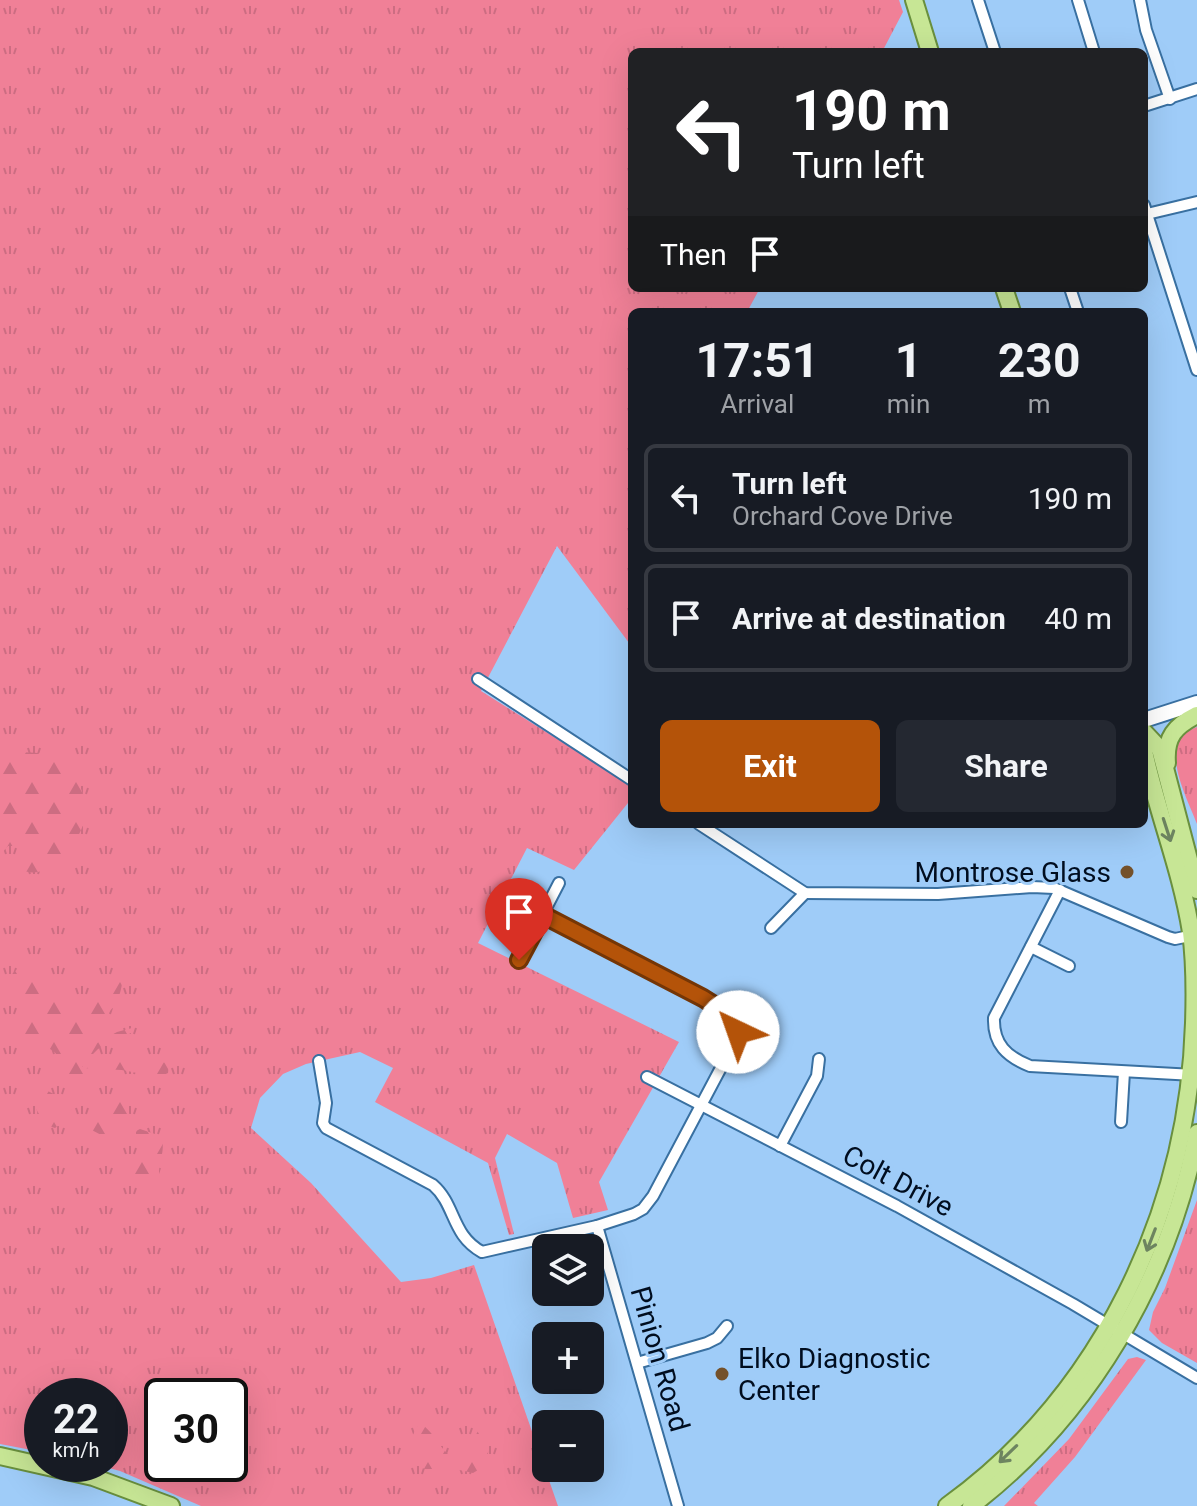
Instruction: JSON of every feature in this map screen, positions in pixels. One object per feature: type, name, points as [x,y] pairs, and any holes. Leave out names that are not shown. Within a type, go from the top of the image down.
[{"type":"main road","points":[[914,0],[929,48]]},
{"type":"main road","points":[[1148,719],[1197,703]]},
{"type":"main road","points":[[1148,728],[1197,713]]},
{"type":"main road","points":[[1176,808],[1166,746],[1174,729],[1197,713]]},
{"type":"main road","points":[[1148,734],[1160,749],[1197,890]]},
{"type":"main road","points":[[971,1506],[1021,1462],[1055,1426],[1093,1377],[1143,1262],[1180,1151],[1194,1075],[1194,935],[1148,765]]},
{"type":"main road","points":[[947,1506],[1020,1443],[1056,1403],[1116,1330],[1152,1277],[1173,1225],[1197,1133]]},
{"type":"main road","points":[[0,1456],[93,1477],[171,1506]]},
{"type":"main road","points":[[0,1467],[77,1483],[144,1506]]},
{"type":"street","points":[[978,0],[994,48]]},
{"type":"street","points":[[1078,0],[1093,48]]},
{"type":"street","points":[[1140,0],[1146,30],[1170,99]]},
{"type":"street","points":[[1148,105],[1197,89]]},
{"type":"street","points":[[1148,210],[1197,202]]},
{"type":"street","points":[[1148,216],[1196,362]]},
{"type":"street","points":[[478,679],[628,777]]},
{"type":"street","points":[[705,828],[805,893],[938,894],[1032,887],[1060,890],[1168,937],[1175,939],[1194,935]]},
{"type":"street","points":[[519,960],[559,883]]},
{"type":"street","points":[[1060,890],[994,1018],[997,1041],[1004,1051],[1030,1066],[1194,1075]]},
{"type":"street","points":[[771,928],[805,893]]},
{"type":"street","points":[[319,1061],[326,1110],[323,1123],[326,1128],[431,1184],[445,1200],[465,1240],[482,1252],[597,1226],[643,1209],[659,1186],[733,1045],[738,1032],[737,1024],[733,1017],[703,998],[543,915]]},
{"type":"street","points":[[1031,947],[1069,966]]},
{"type":"street","points":[[780,1146],[817,1076],[819,1059]]},
{"type":"street","points":[[1121,1122],[1124,1072]]},
{"type":"street","name":"Colt Drive","points":[[647,1077],[897,1206],[1197,1378]]},
{"type":"street","name":"Pinion Road","points":[[597,1226],[678,1506]]},
{"type":"street","points":[[637,1363],[707,1343],[717,1338],[727,1326]]},
{"type":"green space","points":[[0,0],[899,0],[903,12],[884,48],[628,48],[628,292],[758,292],[749,308],[628,308],[628,642],[557,546],[481,691],[628,783],[628,803],[574,870],[527,848],[478,943],[679,1042],[599,1182],[608,1210],[573,1218],[557,1163],[507,1134],[495,1158],[514,1234],[509,1235],[488,1163],[375,1102],[393,1068],[360,1052],[306,1064],[283,1074],[260,1098],[251,1128],[311,1183],[401,1282],[431,1278],[474,1265],[532,1431],[532,1482],[550,1482],[558,1506],[201,1506],[145,1482],[248,1482],[248,1378],[144,1378],[144,1481],[128,1474],[128,1378],[24,1378],[24,1449],[0,1444]]},
{"type":"green space","points":[[1197,727],[1197,824],[1182,785],[1176,757],[1178,744],[1185,734]]},
{"type":"green space","points":[[0,748],[51,756],[74,766],[86,806],[84,821],[80,833],[63,857],[42,871],[30,872],[19,868],[19,850],[14,846],[8,846],[0,855]]},
{"type":"green space","points":[[25,965],[39,970],[49,979],[70,1006],[79,1007],[92,999],[110,981],[119,980],[122,983],[116,1003],[94,1027],[88,1042],[95,1044],[132,1028],[131,1033],[98,1049],[82,1065],[84,1069],[131,1046],[137,1059],[169,1063],[168,1073],[155,1076],[113,1070],[76,1089],[67,1082],[58,1058],[50,1049],[20,1049],[28,1021],[27,1003],[12,987],[10,978]]},
{"type":"green space","points":[[23,1073],[44,1089],[71,1103],[72,1108],[55,1128],[41,1120],[32,1095],[21,1081]]},
{"type":"green space","points":[[120,1096],[126,1101],[130,1117],[116,1134],[105,1137],[86,1127],[93,1111]]},
{"type":"green space","points":[[140,1129],[161,1136],[163,1142],[160,1180],[150,1186],[138,1184],[132,1175],[148,1148],[136,1139],[136,1131]]},
{"type":"green space","points":[[1197,1200],[1197,1363],[1162,1343],[1149,1330],[1153,1312]]},
{"type":"green space","points":[[1137,1357],[1146,1360],[1075,1457],[1034,1503],[1038,1506],[1004,1506],[1069,1439],[1128,1359]]},
{"type":"green space","points":[[420,1423],[448,1454],[460,1461],[480,1428],[484,1427],[490,1432],[488,1454],[473,1473],[455,1469],[424,1469],[413,1446],[414,1434]]},
{"type":"place","name":"Montrose Glass","points":[[1127,872]]},
{"type":"place","name":"Elko Diagnostic Center","points":[[722,1374]]},
{"type":"route","points":[[519,960],[543,915],[703,998],[733,1017],[738,1032]]}]
